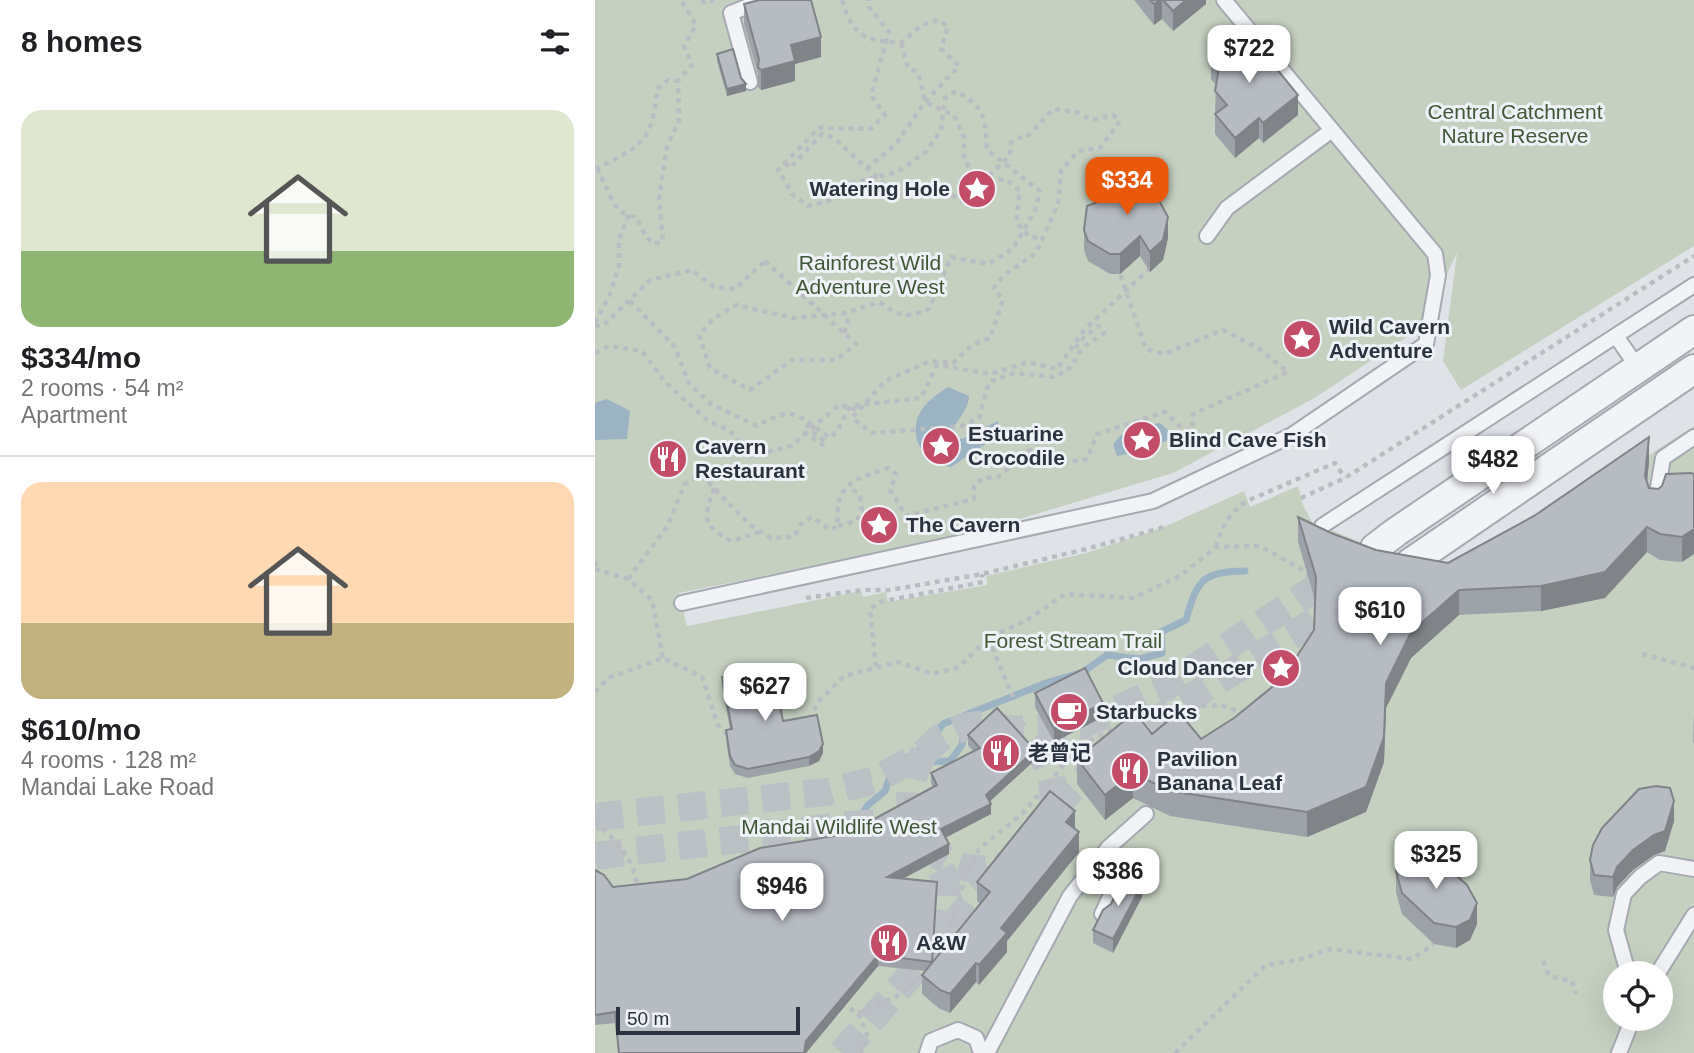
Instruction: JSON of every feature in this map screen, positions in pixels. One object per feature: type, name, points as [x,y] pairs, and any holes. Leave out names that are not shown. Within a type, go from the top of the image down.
[{"type":"street","points":[[1375,548],[1694,330]]},
{"type":"street","points":[[1410,563],[1694,369]]},
{"type":"lane","points":[[750,82],[731,13],[764,0]]},
{"type":"lane","points":[[682,603],[1153,501],[1292,435],[1426,344],[1438,275],[1434,254],[1224,0]]},
{"type":"lane","points":[[1207,236],[1227,208],[1332,130]]},
{"type":"lane","points":[[1322,526],[1694,285]]},
{"type":"lane","points":[[1616,336],[1638,368]]},
{"type":"lane","points":[[1655,505],[1663,458],[1694,437]]},
{"type":"lane","points":[[987,1053],[1070,896],[1108,848],[1146,814]]},
{"type":"lane","points":[[1102,914],[1121,874],[1120,861],[1108,848]]},
{"type":"lane","points":[[1625,961],[1616,930],[1624,894],[1640,877],[1659,863],[1694,869]]},
{"type":"lane","points":[[1665,961],[1694,915]]},
{"type":"lane","points":[[927,1053],[931,1041],[958,1030],[976,1038],[981,1053]]},
{"type":"lane","points":[[1619,1053],[1628,1031]]},
{"type":"path","points":[[678,81],[668,80],[657,89],[655,115],[645,141],[596,169],[610,191],[614,204],[621,212],[637,218],[646,237],[655,244],[663,241],[659,199],[667,146],[679,121],[678,81],[692,65],[684,46],[696,25],[681,0]]},
{"type":"path","points":[[702,0],[705,4],[714,0]]},
{"type":"path","points":[[842,0],[849,22],[871,40],[901,43],[922,25],[938,20],[948,26],[941,49],[959,66],[925,102],[896,144],[867,169]]},
{"type":"path","points":[[629,215],[619,239],[619,265],[595,325],[603,326],[649,280],[692,270],[714,287],[735,289],[765,261],[844,333],[856,344],[837,360],[792,360],[750,390],[710,368],[699,335],[713,319],[736,305],[794,318],[845,313],[879,302],[897,314],[912,316],[929,309],[951,257],[988,264],[1013,249],[1035,210],[1040,191],[987,150],[985,116],[975,102],[956,91],[945,98],[941,131],[926,152],[897,172],[852,183],[829,201],[807,206],[793,195],[778,170],[819,128],[870,129],[885,115],[871,95],[890,33],[869,7],[869,0]]},
{"type":"path","points":[[901,43],[908,68],[918,72],[925,102]]},
{"type":"path","points":[[925,102],[954,115],[964,138],[964,158],[971,171],[986,181],[1006,179],[1020,191],[1016,222],[1030,237],[1042,238]]},
{"type":"path","points":[[785,163],[790,168],[822,134],[834,138],[892,191],[906,198],[941,188],[963,202],[1010,155],[1010,143],[1016,138],[1027,137],[1053,109],[1076,113],[1092,120],[1114,115],[1120,121],[1100,148],[1078,152],[1061,171],[1058,204],[1036,253],[1003,276],[995,288],[1003,300],[990,338],[972,345],[953,363],[930,361],[885,381],[852,418],[872,433],[962,426],[979,418],[989,382],[1014,373],[1055,377],[1073,366],[1076,357],[1086,346],[1104,333],[1099,326],[1085,336],[1074,350],[1071,349]]},
{"type":"path","points":[[1301,498],[1345,478],[1694,256]]},
{"type":"path","points":[[809,427],[830,438],[838,430],[850,406],[921,398],[937,365],[991,374],[1027,362],[1057,369],[1085,328],[1149,270]]},
{"type":"path","points":[[838,526],[836,504],[852,480],[888,468],[896,474],[890,490],[906,516],[974,499],[974,486],[983,478],[998,477],[1030,450],[1054,464],[1087,459],[1097,434],[1165,412],[1185,431],[1192,429],[1193,414],[1288,372],[1258,348],[1223,330],[1164,354],[1146,349],[1120,274]]},
{"type":"path","points":[[630,301],[675,346],[689,384],[711,404],[757,426],[778,414],[795,414],[809,427],[826,442],[823,445],[803,430],[809,427],[839,405],[859,410]]},
{"type":"path","points":[[844,333],[848,323],[845,313]]},
{"type":"path","points":[[595,353],[608,346],[642,351],[665,382],[708,421],[729,430],[751,456],[791,446],[809,427]]},
{"type":"path","points":[[1216,547],[1221,527],[1238,507],[1247,501],[1335,463],[1345,478]]},
{"type":"path","points":[[628,579],[667,527],[685,484],[701,475],[749,524],[772,538],[794,537],[801,524],[812,517],[831,530],[856,521],[862,510],[860,497],[849,485]]},
{"type":"path","points":[[714,488],[706,515],[711,529],[731,541],[761,532]]},
{"type":"path","points":[[794,600],[862,590],[890,590],[982,574],[1164,527]]},
{"type":"path","points":[[807,723],[819,701],[843,676],[898,662],[933,674],[959,667],[988,638],[1027,620],[1065,594],[1133,597],[1179,576],[1216,547],[1260,546],[1306,572],[1312,580]]},
{"type":"path","points":[[595,561],[595,569],[628,579],[652,600],[663,658]]},
{"type":"path","points":[[876,667],[870,609],[880,602],[983,582],[982,574]]},
{"type":"path","points":[[988,638],[1013,697]]},
{"type":"path","points":[[1642,654],[1694,668]]},
{"type":"path","points":[[595,692],[608,678],[663,658],[702,677],[718,725],[736,741]]},
{"type":"path","points":[[858,1013],[901,994],[930,966],[955,914],[966,874],[979,849],[1023,813],[1066,762],[1091,740],[1149,710],[1220,705],[1252,716]]},
{"type":"path","points":[[595,821],[615,840],[637,874],[637,902]]},
{"type":"path","points":[[1175,1053],[1266,965],[1298,960],[1330,949],[1412,959],[1434,944]]},
{"type":"path","points":[[1543,961],[1549,976],[1572,981],[1576,994]]},
{"type":"path","points":[[831,998],[858,1013],[868,1037],[861,1053]]},
{"type":"green space","points":[[595,0],[1694,0],[1694,246],[1461,390],[1443,361],[1457,253],[1422,327],[1313,399],[1173,473],[963,536],[679,593],[687,626],[861,591],[863,597],[886,592],[888,602],[987,585],[986,576],[1086,553],[1164,527],[1244,491],[1250,507],[1298,486],[1303,505],[1312,522],[1410,563],[1463,575],[1694,426],[1694,1053],[595,1053]]},
{"type":"water","points":[[948,387],[969,396],[951,436],[962,439],[998,421],[999,435],[951,467],[933,463],[920,446],[916,431],[923,408]]},
{"type":"water","points":[[607,399],[630,411],[627,439],[595,440],[595,403]]},
{"type":"water","points":[[1160,423],[1168,430],[1170,439],[1147,450],[1117,456],[1113,445],[1122,435],[1133,429]]},
{"type":"building","points":[[759,0],[811,0],[821,37],[791,45],[795,61],[761,70],[758,67],[759,59],[744,4]]},
{"type":"building","points":[[1163,0],[1186,0],[1173,11]]},
{"type":"building","points":[[1245,30],[1298,95],[1263,123],[1259,118],[1235,138],[1215,114],[1227,105],[1215,91],[1219,68],[1211,59]]},
{"type":"building","points":[[733,49],[741,78],[746,84],[727,89],[717,54]]},
{"type":"building","points":[[1139,164],[1168,217],[1163,240],[1150,252],[1140,236],[1120,254],[1110,254],[1088,241],[1084,230],[1087,206],[1114,196]]},
{"type":"building","points":[[1649,437],[1645,476],[1649,488],[1658,489],[1662,486],[1666,474],[1694,474],[1694,529],[1682,537],[1660,534],[1647,527],[1605,572],[1541,586],[1459,590],[1411,632],[1386,683],[1384,737],[1366,787],[1307,812],[1170,791],[1133,773],[1105,795],[1077,759],[1135,712],[1152,734],[1179,712],[1201,739],[1234,718],[1282,679],[1314,630],[1316,577],[1298,517],[1376,550],[1448,563],[1534,516]]},
{"type":"building","points":[[772,667],[783,721],[817,715],[823,744],[819,751],[809,757],[748,769],[735,765],[730,756],[726,730],[732,729],[722,677]]},
{"type":"building","name":"Starbucks","points":[[1085,668],[1103,703],[1054,729],[1035,693]]},
{"type":"building","points":[[997,708],[1035,750],[986,795],[991,804],[941,829],[949,844],[887,877],[937,882],[932,962],[878,955],[806,1041],[804,1053],[619,1053],[615,1012],[595,1015],[595,870],[604,875],[613,887],[687,879],[760,848],[871,830],[867,823],[937,785],[931,773],[980,748],[968,735]]},
{"type":"building","points":[[1656,786],[1670,788],[1674,801],[1665,831],[1654,835],[1633,850],[1617,867],[1613,877],[1594,875],[1590,860],[1593,845],[1602,828],[1639,789]]},
{"type":"building","points":[[1050,791],[1075,811],[1066,822],[1079,832],[1001,928],[1007,933],[979,965],[976,963],[950,994],[940,990],[922,975],[990,892],[977,882]]},
{"type":"building","points":[[1415,855],[1438,860],[1467,885],[1477,903],[1470,920],[1456,927],[1434,923],[1402,893],[1396,871],[1402,862]]},
{"type":"building","points":[[1125,875],[1142,884],[1113,939],[1093,930],[1103,910],[1111,904]]},
{"type":"waterway","points":[[862,840],[859,818],[868,805],[885,791],[893,766],[926,747],[943,724],[1046,683],[1083,672],[1107,655],[1140,659],[1162,653],[1161,632],[1186,620],[1194,596],[1203,581],[1219,573],[1245,571]]},
{"type":"waterway","points":[[908,757],[929,762],[950,761],[962,745],[966,716]]},
{"type":"tunnel","points":[[595,817],[826,792],[875,780],[924,753],[941,737],[963,727],[987,724],[1011,730],[1080,726],[1166,687],[1344,569]]},
{"type":"tunnel","points":[[1053,808],[1104,759],[1177,706],[1348,601]]},
{"type":"tunnel","points":[[595,856],[837,826],[880,824],[906,829],[940,856],[968,868],[986,869],[1005,865],[1022,856],[1036,842],[1046,826],[1052,808],[1053,790],[1049,771],[1040,753],[1011,730]]},
{"type":"tunnel","points":[[924,753],[912,780],[910,792],[917,827],[942,871],[946,884],[946,909],[939,940]]},
{"type":"tunnel","points":[[842,1053],[977,895],[1003,870]]},
{"type":"place","name":"Watering Hole","points":[[977,189]]},
{"type":"place","name":"Wild Cavern Adventure","points":[[1302,339]]},
{"type":"place","name":"Blind Cave Fish","points":[[1142,440]]},
{"type":"place","name":"Estuarine Crocodile","points":[[941,446]]},
{"type":"place","name":"Cavern Restaurant","points":[[668,459]]},
{"type":"place","name":"The Cavern","points":[[879,525]]},
{"type":"place","name":"Cloud Dancer","points":[[1281,668]]},
{"type":"place","name":"Starbucks","points":[[1069,712]]},
{"type":"place","name":"老曾记","points":[[1001,753]]},
{"type":"place","name":"Pavilion Banana Leaf","points":[[1130,771]]},
{"type":"place","name":"A&W","points":[[889,943]]},
{"type":"park label","name":"Central Catchment Nature Reserve","points":[[1515,124]]},
{"type":"park label","name":"Rainforest Wild Adventure West","points":[[870,275]]},
{"type":"park label","name":"Forest Stream Trail","points":[[1073,641]]},
{"type":"park label","name":"Mandai Wildlife West","points":[[839,827]]}]
